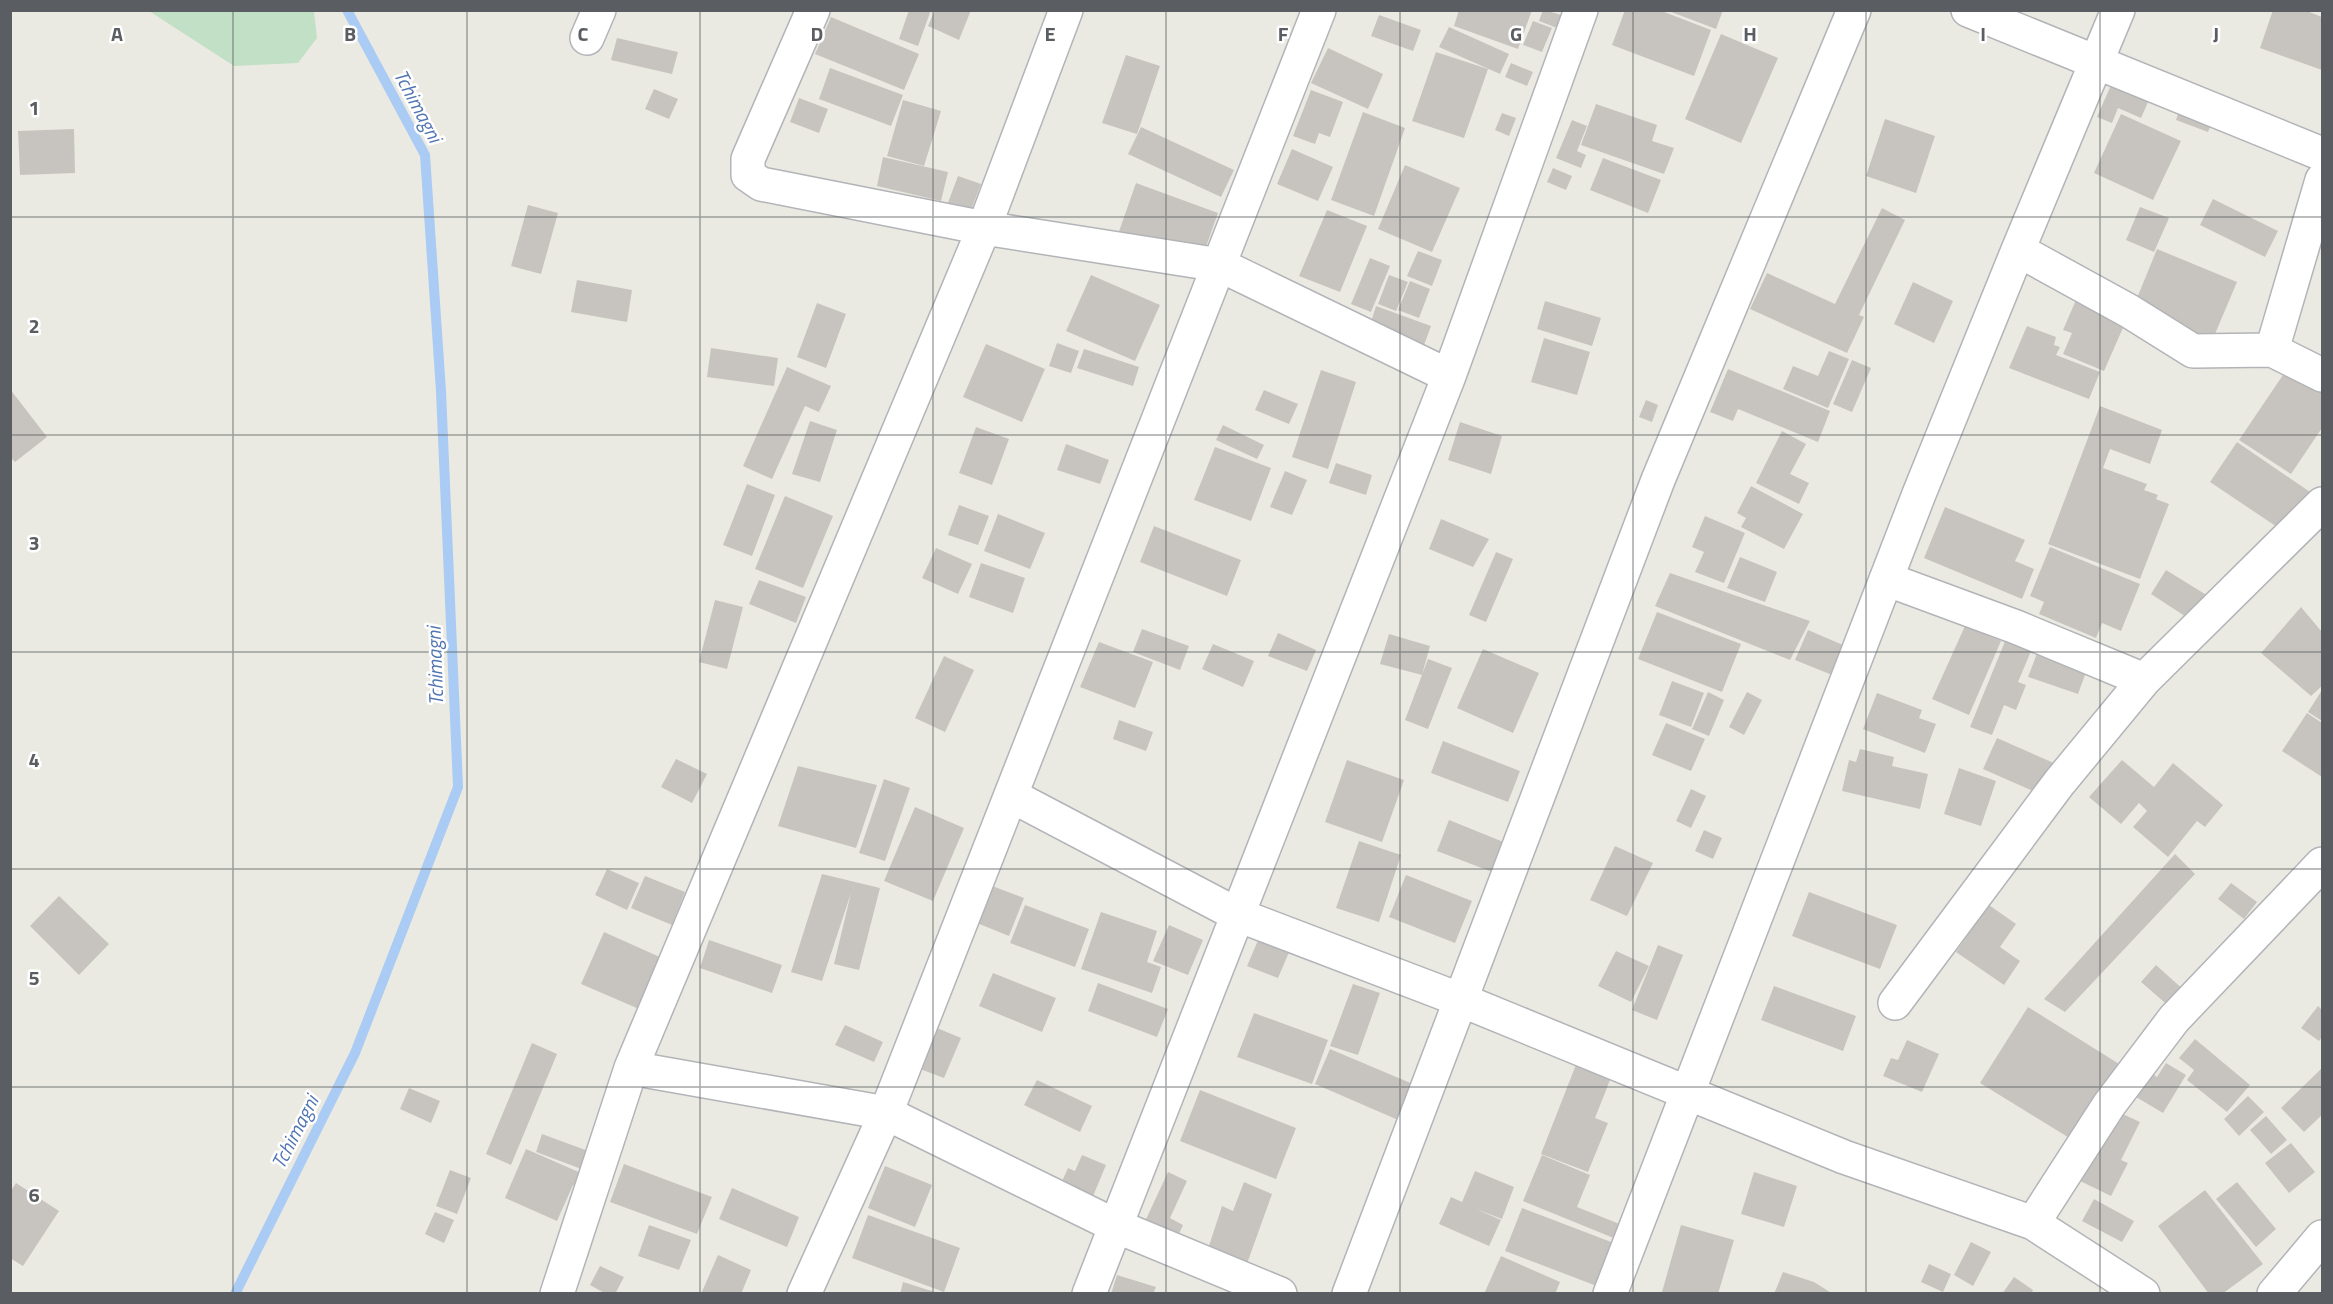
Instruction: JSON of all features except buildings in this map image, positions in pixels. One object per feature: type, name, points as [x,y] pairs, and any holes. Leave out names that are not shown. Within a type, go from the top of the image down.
[{"type":"street","points":[[813,10],[748,159],[748,175],[761,184],[984,228],[1220,265],[1449,376]]},
{"type":"street","points":[[556,1293],[631,1068],[984,228],[1066,10]]},
{"type":"street","points":[[804,1293],[886,1113],[1319,10]]},
{"type":"street","points":[[1089,1293],[1449,376],[1581,10]]},
{"type":"street","points":[[1349,1293],[1658,480],[1854,10]]},
{"type":"street","points":[[1968,10],[2322,154]]},
{"type":"street","points":[[1610,1293],[1886,579],[2018,250],[2118,10]]},
{"type":"street","points":[[2272,350],[2322,180]]},
{"type":"street","points":[[2018,250],[2129,311],[2193,351],[2272,350],[2322,375]]},
{"type":"street","points":[[1895,1003],[2059,783],[2144,680],[2322,504]]},
{"type":"street","points":[[1886,579],[2016,627],[2144,680]]},
{"type":"street","points":[[1012,796],[1238,915],[1461,1000],[1844,1158],[2033,1223],[2143,1293]]},
{"type":"street","points":[[2033,1223],[2109,1105],[2174,1019],[2322,864]]},
{"type":"street","points":[[631,1068],[886,1113],[1116,1226],[1280,1293]]},
{"type":"street","points":[[2274,1293],[2322,1237]]},
{"type":"green space","points":[[149,11],[314,11],[317,38],[298,63],[234,66]]},
{"type":"waterway","name":"Tchimagni","points":[[235,1294],[355,1053],[458,787],[441,391],[425,155],[347,10]]}]
